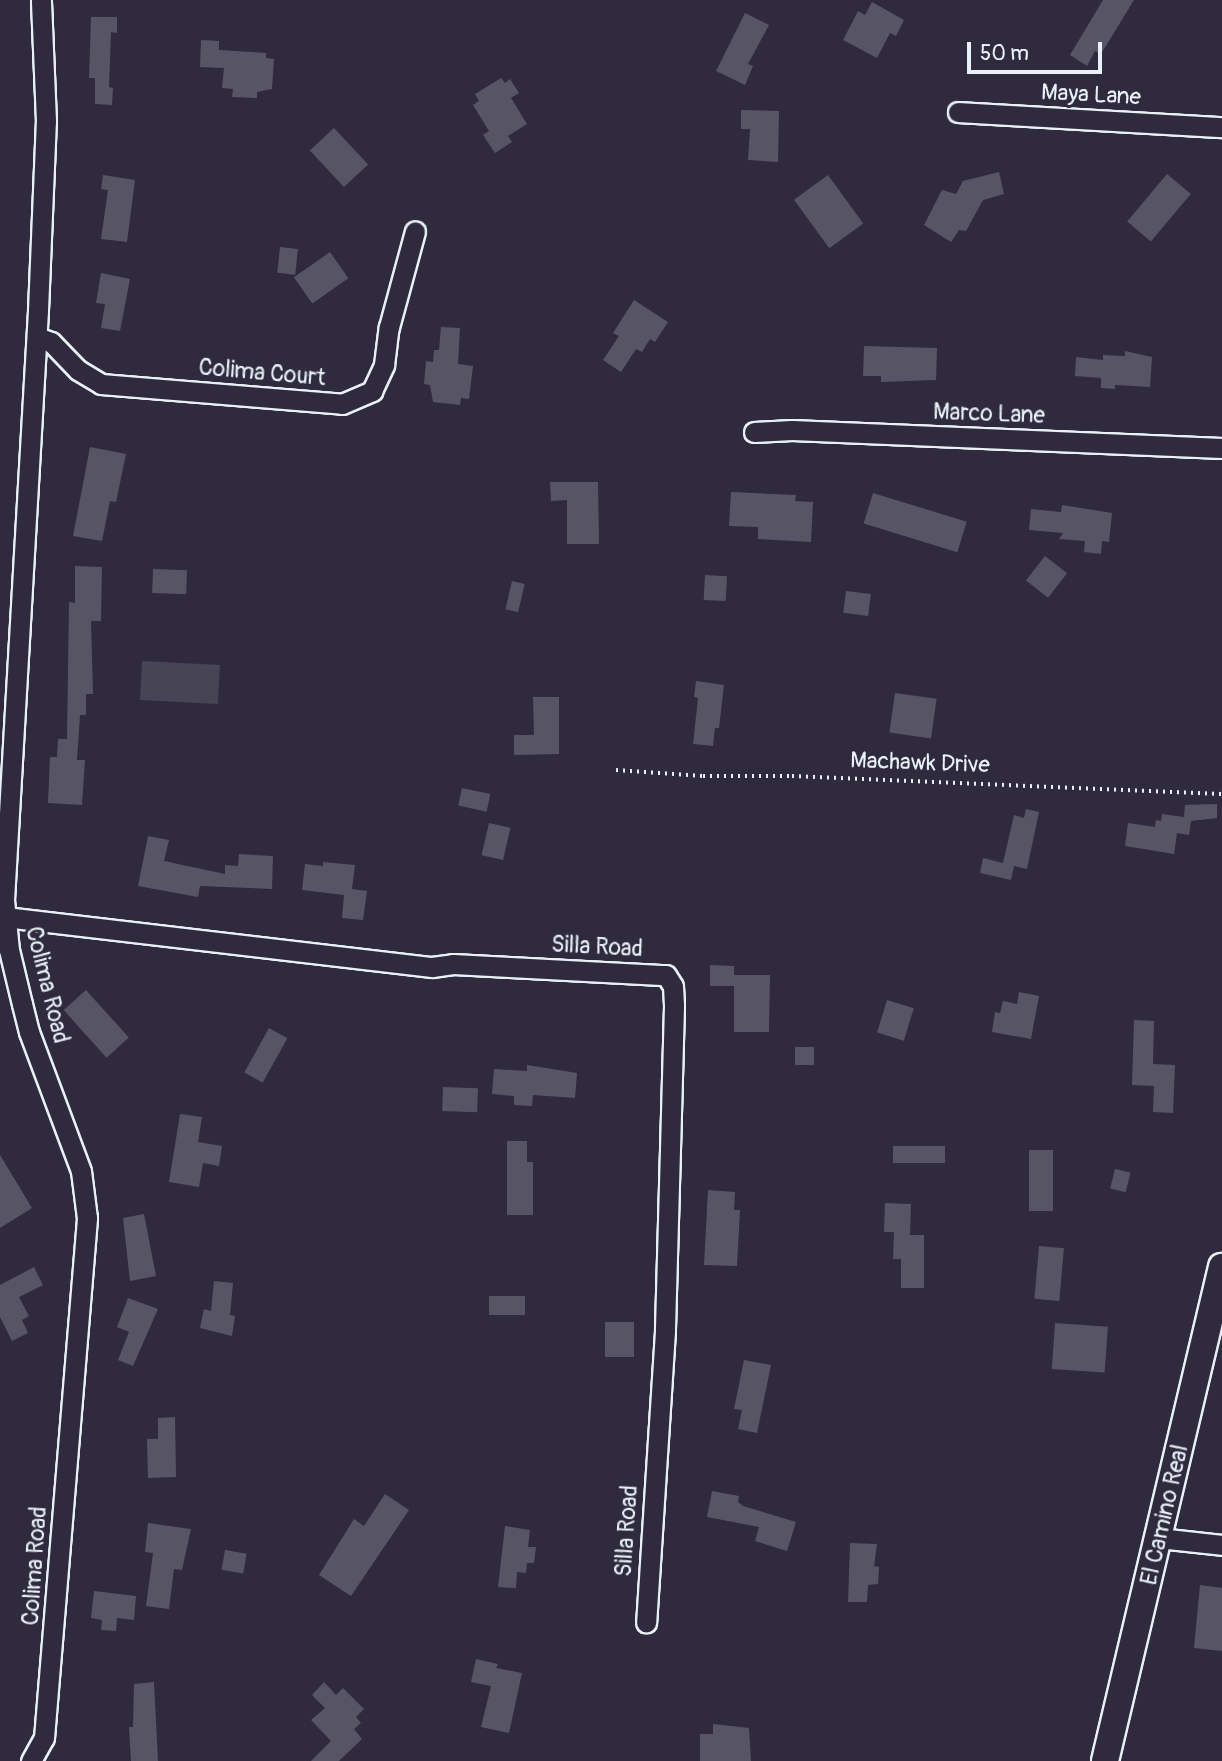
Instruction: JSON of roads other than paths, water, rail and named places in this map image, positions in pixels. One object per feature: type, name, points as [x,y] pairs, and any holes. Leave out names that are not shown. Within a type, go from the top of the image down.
[{"type":"main road","name":"El Camino Real","points":[[1105,1761],[1222,1267]]},
{"type":"street","name":"Colima Road","points":[[32,1761],[44,1738],[87,1219],[81,1171],[26,1023],[9,950],[5,917],[37,337],[46,121],[41,0]]},
{"type":"street","name":"Maya Lane","points":[[958,112],[1222,127]]},
{"type":"street","name":"Colima Court","points":[[37,337],[51,342],[78,370],[101,384],[342,404],[372,391],[384,365],[388,327],[415,231]]},
{"type":"street","name":"Marco Lane","points":[[754,432],[792,430],[1222,448]]},
{"type":"street","name":"Silla Road","points":[[5,917],[432,967],[453,964],[666,975],[673,986],[674,1006],[665,1331],[646,1622]]},
{"type":"street","points":[[1159,1538],[1222,1545]]}]
